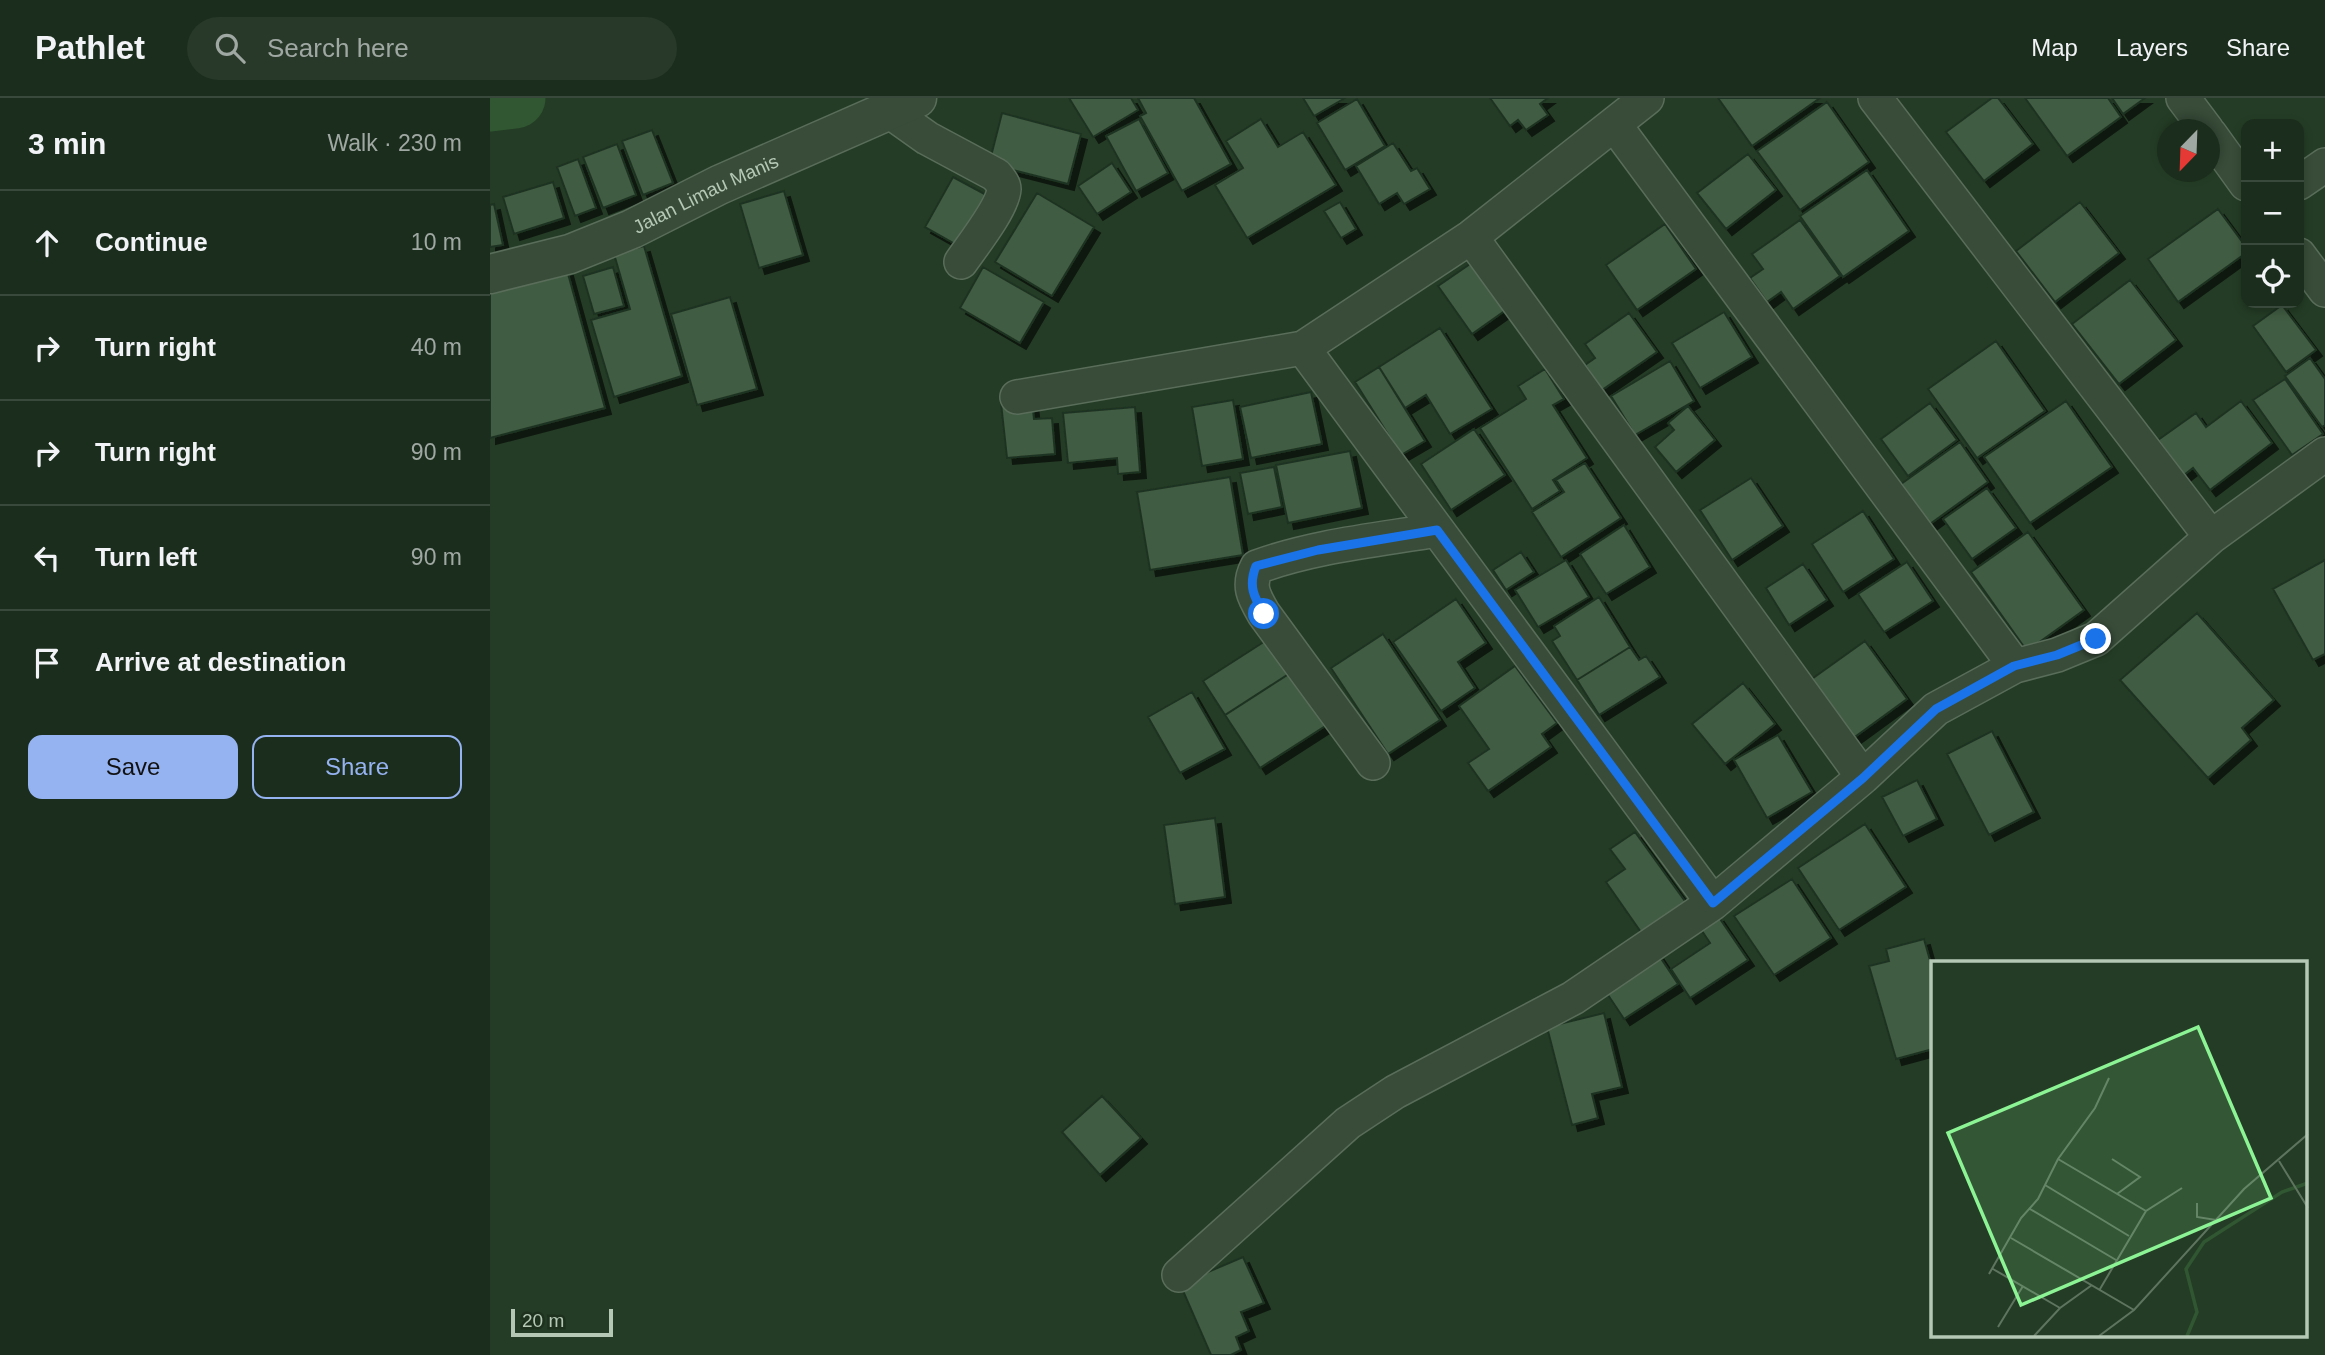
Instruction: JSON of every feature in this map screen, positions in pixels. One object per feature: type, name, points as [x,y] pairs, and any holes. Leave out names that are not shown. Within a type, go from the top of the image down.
[{"type":"street","points":[[1017,397],[1303,348],[1471,237],[1647,98]]},
{"type":"street","points":[[1875,98],[2211,537]]},
{"type":"street","points":[[2183,98],[2198,119]]},
{"type":"street","points":[[903,105],[928,138],[996,175],[1002,182],[1004,189],[999,203],[961,262]]},
{"type":"street","name":"Jalan Limau Manis","points":[[490,274],[570,254],[607,239],[903,105]]},
{"type":"street","points":[[1614,124],[2014,666]]},
{"type":"street","points":[[2220,148],[2245,182]]},
{"type":"street","points":[[2300,182],[2325,164]]},
{"type":"street","points":[[1471,237],[1863,778]]},
{"type":"street","points":[[2304,262],[2325,290]]},
{"type":"street","points":[[1303,348],[1713,903]]},
{"type":"street","points":[[1179,1275],[1348,1123],[1395,1092],[1573,998],[1713,903],[1863,778],[1936,709],[2014,666],[2057,655],[2096,639],[2211,537],[2325,454]]},
{"type":"street","points":[[1373,763],[1264,614],[1252,595],[1251,578],[1256,566],[1267,563],[1318,550],[1437,530]]},
{"type":"building","points":[[1069,98],[1131,98],[1138,110],[1093,137]]},
{"type":"building","points":[[1138,98],[1194,98],[1231,164],[1182,191],[1140,116],[1146,113]]},
{"type":"building","points":[[1303,98],[1345,98],[1314,116]]},
{"type":"building","points":[[1490,98],[1548,98],[1540,104],[1548,115],[1526,130],[1518,120],[1510,126]]},
{"type":"building","points":[[1718,98],[1820,98],[1752,146]]},
{"type":"building","points":[[1992,98],[1998,98],[2033,144],[1984,181],[1946,132]]},
{"type":"building","points":[[2025,98],[2108,98],[2121,117],[2067,156]]},
{"type":"building","points":[[2112,98],[2145,98],[2123,114]]},
{"type":"building","points":[[1357,99],[1385,146],[1345,170],[1317,123]]},
{"type":"building","points":[[1827,102],[1869,162],[1800,210],[1757,151]]},
{"type":"building","points":[[1002,113],[1081,134],[1068,184],[989,164]]},
{"type":"building","points":[[1139,119],[1168,173],[1136,191],[1106,136]]},
{"type":"building","points":[[1261,119],[1278,147],[1303,132],[1336,185],[1247,238],[1215,185],[1243,168],[1226,141]]},
{"type":"building","points":[[652,130],[673,183],[643,195],[622,141]]},
{"type":"building","points":[[1393,143],[1411,171],[1417,168],[1430,189],[1404,204],[1397,193],[1379,204],[1356,166]]},
{"type":"building","points":[[617,144],[636,195],[603,208],[583,157]]},
{"type":"building","points":[[1748,154],[1776,190],[1726,229],[1697,193]]},
{"type":"building","points":[[578,159],[596,208],[575,216],[557,167]]},
{"type":"building","points":[[1112,163],[1131,192],[1097,214],[1078,186]]},
{"type":"building","points":[[1867,170],[1909,231],[1843,277],[1800,216]]},
{"type":"building","points":[[953,177],[992,198],[964,249],[925,227]]},
{"type":"building","points":[[553,182],[564,218],[514,234],[503,197]]},
{"type":"building","points":[[784,191],[803,255],[759,268],[740,204]]},
{"type":"building","points":[[1037,193],[1094,227],[1052,296],[995,262]]},
{"type":"building","points":[[1340,202],[1356,229],[1341,238],[1324,211]]},
{"type":"building","points":[[2080,202],[2119,253],[2055,302],[2016,251]]},
{"type":"building","points":[[494,204],[503,245],[490,247],[490,205]]},
{"type":"building","points":[[2218,209],[2241,240],[2241,257],[2178,302],[2148,259]]},
{"type":"building","points":[[1800,220],[1840,276],[1793,309],[1781,292],[1767,302],[1750,278],[1763,269],[1752,254]]},
{"type":"building","points":[[1665,224],[1696,269],[1637,310],[1606,265]]},
{"type":"building","points":[[644,246],[682,376],[614,397],[591,320],[630,309],[614,254]]},
{"type":"building","points":[[1473,262],[1506,310],[1472,334],[1438,286]]},
{"type":"building","points":[[613,267],[624,306],[594,314],[583,276]]},
{"type":"building","points":[[983,267],[1044,302],[1020,343],[960,308]]},
{"type":"building","points":[[567,270],[605,408],[490,438],[490,291]]},
{"type":"building","points":[[2130,280],[2176,340],[2119,384],[2072,324]]},
{"type":"building","points":[[730,297],[757,389],[697,405],[671,314]]},
{"type":"building","points":[[2278,308],[2284,308],[2316,350],[2286,372],[2253,326]]},
{"type":"building","points":[[1724,312],[1752,357],[1700,388],[1672,343]]},
{"type":"building","points":[[1629,313],[1657,352],[1602,390],[1585,365],[1595,358],[1585,344]]},
{"type":"building","points":[[1440,328],[1492,409],[1450,434],[1426,395],[1405,408],[1379,367]]},
{"type":"building","points":[[1996,341],[2045,411],[1977,458],[1928,389]]},
{"type":"building","points":[[2310,358],[2325,379],[2325,425],[2322,427],[2285,376]]},
{"type":"building","points":[[1670,361],[1694,401],[1635,435],[1611,396]]},
{"type":"building","points":[[1379,367],[1425,441],[1401,455],[1355,382]]},
{"type":"building","points":[[1545,369],[1564,399],[1553,405],[1587,458],[1553,480],[1560,491],[1532,509],[1480,428],[1526,399],[1518,386]]},
{"type":"building","points":[[2285,379],[2323,434],[2292,455],[2253,400]]},
{"type":"building","points":[[1311,392],[1322,444],[1251,458],[1240,407]]},
{"type":"building","points":[[1233,400],[1243,459],[1202,466],[1192,407]]},
{"type":"building","points":[[1032,401],[1034,419],[1052,418],[1055,454],[1007,458],[1001,403]]},
{"type":"building","points":[[2066,401],[2112,467],[2030,523],[1984,457]]},
{"type":"building","points":[[2241,401],[2272,443],[2210,490],[2193,468],[2184,475],[2158,440],[2196,413],[2206,427]]},
{"type":"building","points":[[1930,403],[1957,440],[1908,476],[1881,439]]},
{"type":"building","points":[[1688,406],[1715,440],[1676,472],[1655,447],[1674,430],[1668,423]]},
{"type":"building","points":[[1135,407],[1140,472],[1118,474],[1117,458],[1068,463],[1063,413]]},
{"type":"building","points":[[1474,429],[1505,475],[1451,510],[1421,464]]},
{"type":"building","points":[[1960,442],[1988,482],[1930,524],[1901,484]]},
{"type":"building","points":[[1350,451],[1362,508],[1288,523],[1276,465]]},
{"type":"building","points":[[1585,463],[1621,518],[1561,557],[1532,512],[1564,492],[1556,480]]},
{"type":"building","points":[[1274,467],[1282,507],[1248,514],[1240,473]]},
{"type":"building","points":[[1230,477],[1243,555],[1150,570],[1137,492]]},
{"type":"building","points":[[1751,478],[1783,526],[1732,560],[1700,510]]},
{"type":"building","points":[[1987,488],[2016,528],[1972,559],[1943,519]]},
{"type":"building","points":[[1863,511],[1894,559],[1843,592],[1812,544]]},
{"type":"building","points":[[1624,525],[1650,567],[1606,594],[1580,554]]},
{"type":"building","points":[[2028,532],[2084,610],[2027,651],[1971,572]]},
{"type":"building","points":[[1521,552],[1534,572],[1506,590],[1493,570]]},
{"type":"building","points":[[1566,560],[1589,597],[1538,627],[1515,590]]},
{"type":"building","points":[[2325,560],[2325,654],[2313,660],[2273,589]]},
{"type":"building","points":[[1907,562],[1933,601],[1884,632],[1858,594]]},
{"type":"building","points":[[1803,564],[1827,600],[1789,625],[1766,588]]},
{"type":"building","points":[[1599,597],[1630,647],[1577,680],[1552,641],[1560,636],[1554,626]]},
{"type":"building","points":[[1456,599],[1486,643],[1458,662],[1475,688],[1441,711],[1393,642]]},
{"type":"building","points":[[2197,613],[2274,700],[2242,728],[2251,740],[2208,778],[2120,680]]},
{"type":"building","points":[[1383,634],[1440,720],[1388,754],[1331,668]]},
{"type":"building","points":[[1273,636],[1295,670],[1225,715],[1203,681]]},
{"type":"building","points":[[1865,641],[1907,699],[1852,739],[1809,681]]},
{"type":"building","points":[[1630,647],[1639,660],[1646,656],[1660,677],[1599,715],[1577,680]]},
{"type":"building","points":[[1515,666],[1557,723],[1542,734],[1551,747],[1488,791],[1468,763],[1489,749],[1459,706]]},
{"type":"building","points":[[1295,670],[1330,723],[1260,768],[1225,715]]},
{"type":"building","points":[[1743,683],[1775,724],[1725,764],[1692,724]]},
{"type":"building","points":[[1192,692],[1225,749],[1180,773],[1148,717]]},
{"type":"building","points":[[1992,731],[2034,812],[1989,835],[1947,754]]},
{"type":"building","points":[[1778,735],[1812,792],[1767,818],[1734,760]]},
{"type":"building","points":[[1917,780],[1937,819],[1903,836],[1882,797]]},
{"type":"building","points":[[1215,818],[1225,897],[1175,904],[1164,825]]},
{"type":"building","points":[[1865,824],[1906,887],[1839,930],[1798,868]]},
{"type":"building","points":[[1635,832],[1687,904],[1643,935],[1606,882],[1625,869],[1610,849]]},
{"type":"building","points":[[1792,879],[1831,938],[1774,975],[1734,916]]},
{"type":"building","points":[[1718,916],[1748,960],[1690,998],[1671,969],[1710,943],[1700,928]]},
{"type":"building","points":[[1924,939],[1931,964],[1931,1050],[1896,1059],[1869,966],[1889,961],[1886,949]]},
{"type":"building","points":[[1658,954],[1678,984],[1624,1019],[1604,989]]},
{"type":"building","points":[[1604,1013],[1622,1087],[1592,1094],[1598,1118],[1572,1125],[1547,1027]]},
{"type":"building","points":[[1102,1096],[1141,1138],[1100,1175],[1062,1132]]},
{"type":"building","points":[[1243,1257],[1264,1303],[1241,1312],[1249,1331],[1236,1337],[1241,1350],[1231,1355],[1211,1355],[1180,1284]]},
{"type":"waterway","points":[[490,101],[515,98]]},
{"type":"route","points":[[1264,614],[1252,595],[1251,578],[1256,566],[1318,550],[1437,530],[1713,903],[1863,778],[1936,709],[2014,666],[2057,655],[2096,639]]}]
